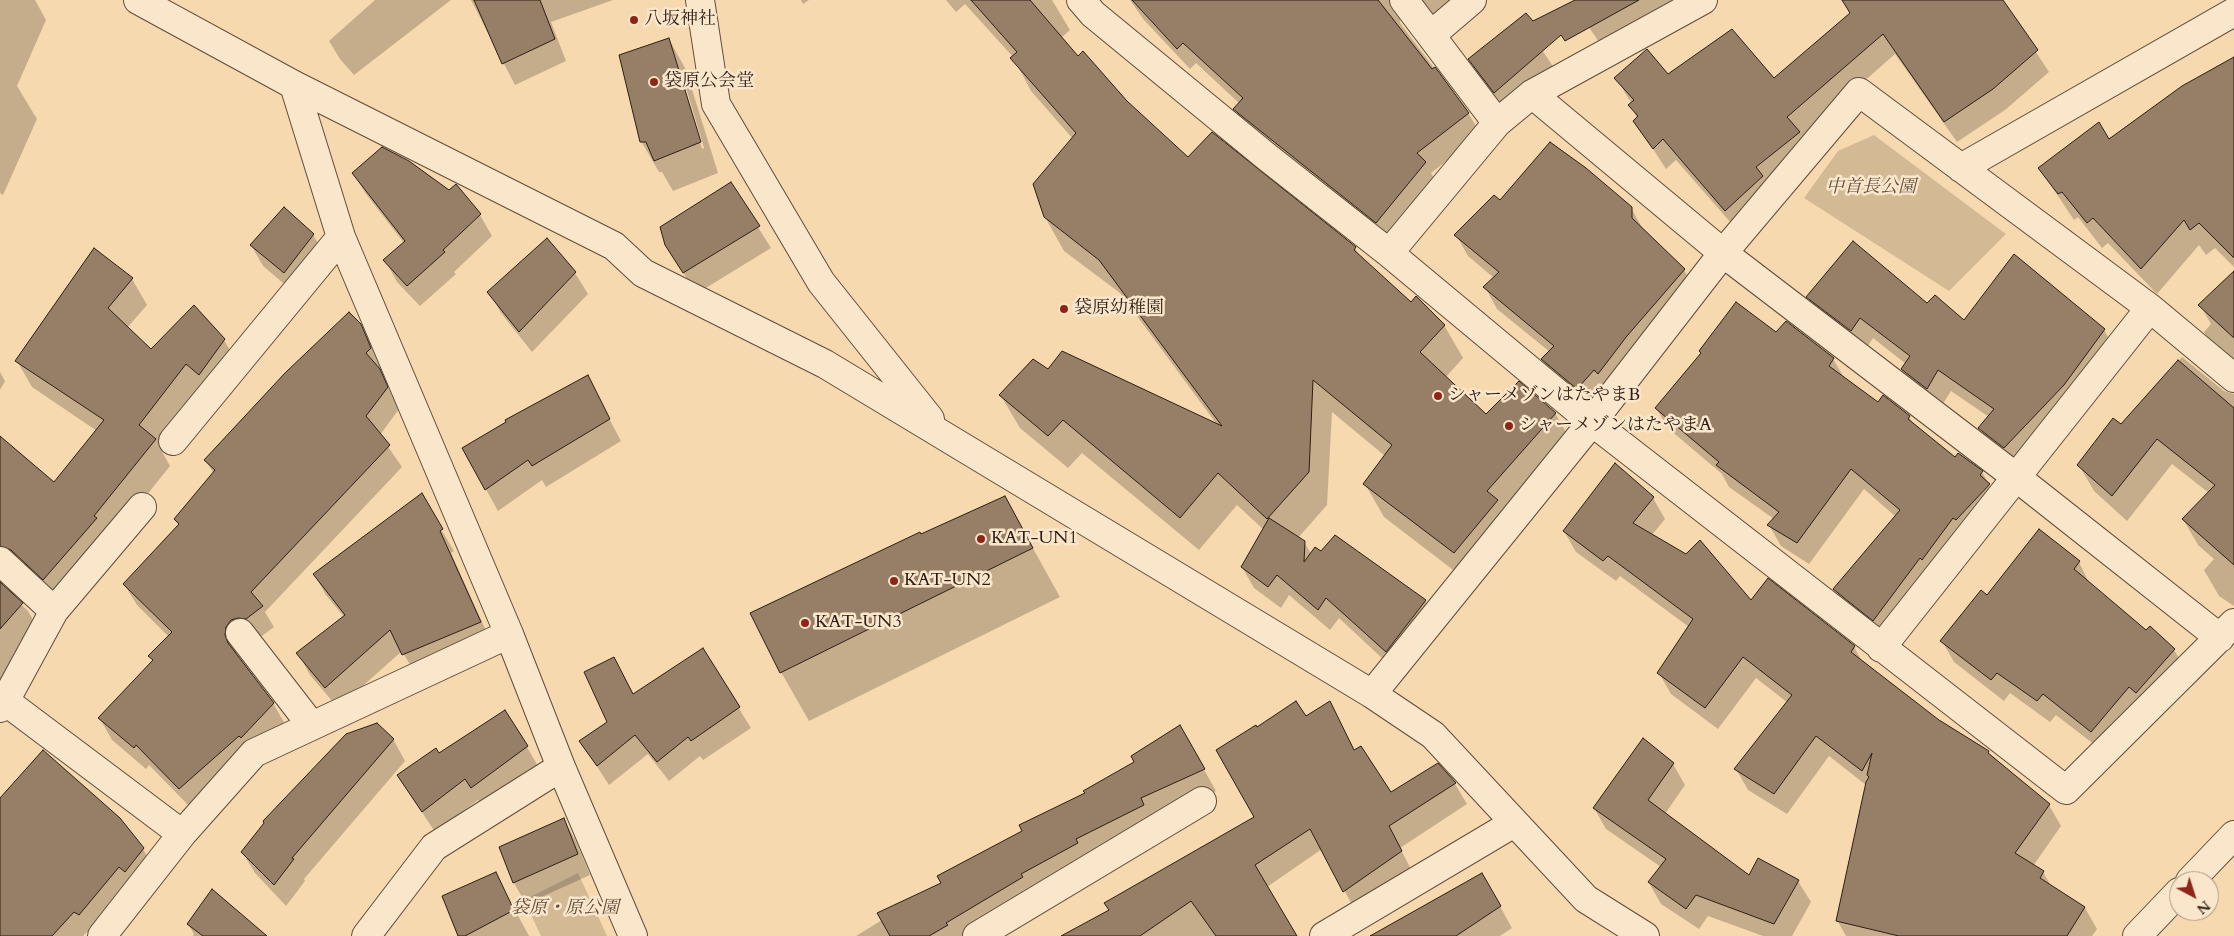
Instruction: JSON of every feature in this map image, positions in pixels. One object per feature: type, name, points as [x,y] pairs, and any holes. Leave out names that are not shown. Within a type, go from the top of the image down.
[{"type":"street","points":[[138,0],[294,85],[614,246],[643,273],[825,364],[1372,694],[1433,735],[1586,899],[1645,936]]},
{"type":"street","points":[[700,0],[716,104],[821,282],[940,432]]},
{"type":"street","points":[[1080,0],[1093,14],[1244,138],[1389,253],[1592,422],[2066,790],[2227,630],[2016,477],[1723,253],[1532,94]]},
{"type":"street","points":[[1404,0],[1497,123]]},
{"type":"street","points":[[1430,35],[1472,0]]},
{"type":"street","points":[[1389,253],[1497,123],[1532,94],[1703,0]]},
{"type":"street","points":[[2229,0],[2234,7]]},
{"type":"street","points":[[1960,168],[2234,12]]},
{"type":"street","points":[[294,85],[341,237],[509,634],[561,767],[633,936]]},
{"type":"street","points":[[1372,694],[1592,422],[1723,253],[1859,92],[2150,308],[2234,378]]},
{"type":"street","points":[[172,441],[341,237]]},
{"type":"street","points":[[1881,648],[2150,308]]},
{"type":"street","points":[[142,507],[54,611],[3,704],[182,834]]},
{"type":"street","points":[[0,561],[54,611]]},
{"type":"street","points":[[240,634],[312,726]]},
{"type":"street","points":[[102,936],[182,834],[254,753],[509,634]]},
{"type":"street","points":[[366,936],[434,847],[561,767]]},
{"type":"street","points":[[976,936],[1202,801]]},
{"type":"street","points":[[1324,936],[1514,823]]},
{"type":"street","points":[[2200,871],[2234,835]]},
{"type":"street","points":[[2137,936],[2169,902]]},
{"type":"green space","name":"中首長公園","points":[[1874,135],[2006,234],[1949,291],[1804,198],[1838,151]]},
{"type":"green space","name":"袋原・原公園","points":[[578,873],[607,936],[541,936],[524,900]]},
{"type":"building","points":[[474,0],[540,0],[555,39],[502,64]]},
{"type":"building","points":[[971,0],[1030,0],[1078,56],[1083,51],[1127,101],[1188,157],[1212,132],[1356,247],[1354,250],[1411,302],[1416,296],[1445,325],[1420,352],[1486,414],[1519,381],[1556,413],[1487,491],[1498,500],[1454,553],[1363,484],[1392,445],[1313,380],[1309,472],[1267,519],[1218,473],[1180,518],[1063,420],[1048,436],[999,395],[1033,359],[1048,369],[1062,351],[1222,426],[1099,260],[1044,217],[1033,184],[1076,133],[1010,58],[1017,52]]},
{"type":"building","points":[[1132,0],[1378,0],[1432,69],[1435,67],[1469,113],[1417,153],[1426,162],[1376,223],[1233,109],[1243,98],[1183,43],[1177,49]]},
{"type":"building","points":[[1575,0],[1639,0],[1565,41],[1561,35],[1494,93],[1468,59],[1526,13],[1533,21]]},
{"type":"building","points":[[1842,0],[2003,0],[2038,50],[1993,89],[1944,122],[1883,34],[1787,117],[1800,132],[1756,167],[1763,176],[1725,211],[1663,139],[1653,149],[1633,121],[1638,116],[1628,105],[1634,100],[1614,78],[1647,49],[1668,74],[1732,29],[1774,78],[1850,13]]},
{"type":"building","name":"袋原公会堂","points":[[669,38],[701,142],[654,161],[646,142],[640,142],[619,55]]},
{"type":"building","points":[[2234,57],[2234,258],[2199,223],[2190,230],[2184,220],[2141,269],[2093,218],[2087,223],[2062,192],[2058,194],[2038,168],[2099,122],[2109,139],[2182,86]]},
{"type":"building","points":[[1550,142],[1586,168],[1632,207],[1632,218],[1685,269],[1627,336],[1598,374],[1594,370],[1577,389],[1541,359],[1554,346],[1483,287],[1499,272],[1454,235],[1494,195],[1500,200]]},
{"type":"building","points":[[382,147],[409,161],[449,190],[456,184],[481,214],[443,250],[445,252],[407,286],[383,260],[405,241],[352,173]]},
{"type":"building","points":[[731,182],[760,226],[683,273],[665,245],[660,227]]},
{"type":"building","points":[[284,207],[314,234],[284,273],[250,245]]},
{"type":"building","points":[[547,238],[576,272],[519,332],[487,292]]},
{"type":"building","points":[[1853,241],[1927,303],[1935,295],[1964,320],[2014,254],[2105,329],[2064,385],[2004,448],[1978,428],[1994,409],[1938,370],[1927,389],[1901,369],[1910,356],[1860,318],[1851,331],[1806,297]]},
{"type":"building","points":[[94,248],[133,278],[108,308],[151,349],[194,305],[225,339],[199,375],[186,364],[139,425],[156,439],[94,516],[97,518],[43,580],[11,550],[0,546],[0,436],[54,482],[104,420],[15,361]]},
{"type":"building","points":[[2234,271],[2234,338],[2198,305]]},
{"type":"building","points":[[1736,302],[1776,332],[1786,321],[1834,358],[1829,366],[1878,402],[1883,395],[1910,416],[1908,419],[1955,457],[1958,453],[1983,471],[1980,475],[1990,484],[1956,520],[1953,518],[1922,560],[1920,558],[1873,621],[1833,589],[1900,510],[1851,469],[1797,543],[1767,525],[1779,512],[1716,465],[1719,462],[1655,408],[1701,353],[1699,351]]},
{"type":"building","points":[[349,312],[361,324],[371,348],[366,353],[380,369],[388,387],[366,416],[390,445],[251,592],[263,606],[246,619],[238,618],[231,620],[226,627],[225,635],[228,643],[274,703],[241,738],[239,736],[179,789],[136,745],[134,748],[98,718],[153,660],[148,656],[172,632],[123,584],[179,524],[174,519],[215,470],[204,460],[285,373]]},
{"type":"building","points":[[2178,360],[2234,408],[2234,565],[2182,519],[2215,485],[2157,439],[2112,496],[2077,465],[2113,418],[2121,424]]},
{"type":"building","points":[[588,375],[610,419],[532,466],[528,460],[485,490],[462,448],[506,422],[505,420]]},
{"type":"building","points":[[1615,463],[1654,497],[1633,523],[1686,554],[1700,540],[1751,600],[1768,578],[1855,646],[1851,652],[1939,720],[1989,751],[1988,753],[2050,804],[2015,853],[2044,871],[2040,878],[2085,907],[2067,936],[1899,936],[1836,921],[1866,782],[1869,777],[1867,775],[1872,753],[1862,771],[1816,736],[1774,794],[1734,769],[1792,695],[1743,657],[1705,708],[1657,673],[1693,619],[1608,556],[1603,561],[1563,531]]},
{"type":"building","points":[[422,493],[443,529],[440,531],[481,622],[402,655],[390,630],[325,688],[296,653],[345,615],[313,574]]},
{"type":"building","points":[[1005,496],[1033,548],[780,673],[750,613],[920,532],[921,534]]},
{"type":"building","points":[[1269,518],[1305,541],[1304,562],[1315,547],[1321,551],[1335,535],[1426,600],[1386,652],[1326,598],[1318,610],[1277,575],[1268,587],[1241,567]]},
{"type":"building","points":[[2039,529],[2080,561],[2074,569],[2146,630],[2150,626],[2175,649],[2136,693],[2129,687],[2091,732],[2043,694],[2037,701],[1997,673],[1991,680],[1940,641],[1981,590],[1987,595]]},
{"type":"building","points":[[0,582],[23,603],[0,629]]},
{"type":"building","points":[[703,648],[740,707],[691,741],[688,737],[657,762],[635,735],[597,766],[579,741],[607,722],[584,672],[614,657],[633,694]]},
{"type":"building","points":[[1296,701],[1306,716],[1330,701],[1354,750],[1361,746],[1391,792],[1438,763],[1456,783],[1389,826],[1402,851],[1343,892],[1310,829],[1255,865],[1297,936],[1216,936],[1191,901],[1140,936],[1061,936],[1109,910],[1104,903],[1254,817],[1216,750],[1256,725],[1257,727]]},
{"type":"building","points":[[505,710],[528,746],[471,788],[465,779],[422,812],[397,775],[436,748],[439,753]]},
{"type":"building","points":[[377,723],[394,739],[292,858],[294,859],[274,885],[241,852],[264,823],[263,821],[346,734]]},
{"type":"building","points":[[1180,725],[1205,769],[1141,798],[1144,805],[1076,839],[1078,843],[1021,874],[1023,877],[946,923],[948,925],[929,936],[890,936],[877,913],[941,883],[937,876],[1022,831],[1019,825],[1085,793],[1083,791],[1134,762],[1131,756]]},
{"type":"building","points":[[1643,738],[1674,763],[1648,800],[1749,875],[1758,858],[1799,880],[1774,924],[1696,895],[1686,909],[1648,882],[1666,859],[1593,808]]},
{"type":"building","points":[[43,750],[120,818],[144,848],[125,872],[119,867],[79,915],[74,912],[52,936],[0,936],[0,798]]},
{"type":"building","points":[[564,818],[578,854],[513,883],[499,847]]},
{"type":"building","points":[[496,872],[514,910],[465,936],[458,936],[442,896]]},
{"type":"building","points":[[1482,873],[1501,906],[1456,936],[1370,936]]},
{"type":"building","points":[[212,889],[267,936],[203,936],[187,924]]},
{"type":"place","name":"八坂神社","points":[[634,20]]},
{"type":"place","name":"袋原公会堂","points":[[654,82]]},
{"type":"place","name":"袋原幼稚園","points":[[1064,309]]},
{"type":"place","name":"シャーメゾンはたやまB","points":[[1438,396]]},
{"type":"place","name":"シャーメゾンはたやまA","points":[[1509,426]]},
{"type":"place","name":"KAT-UN1","points":[[981,539]]},
{"type":"place","name":"KAT-UN2","points":[[894,581]]},
{"type":"place","name":"KAT-UN3","points":[[805,623]]}]
